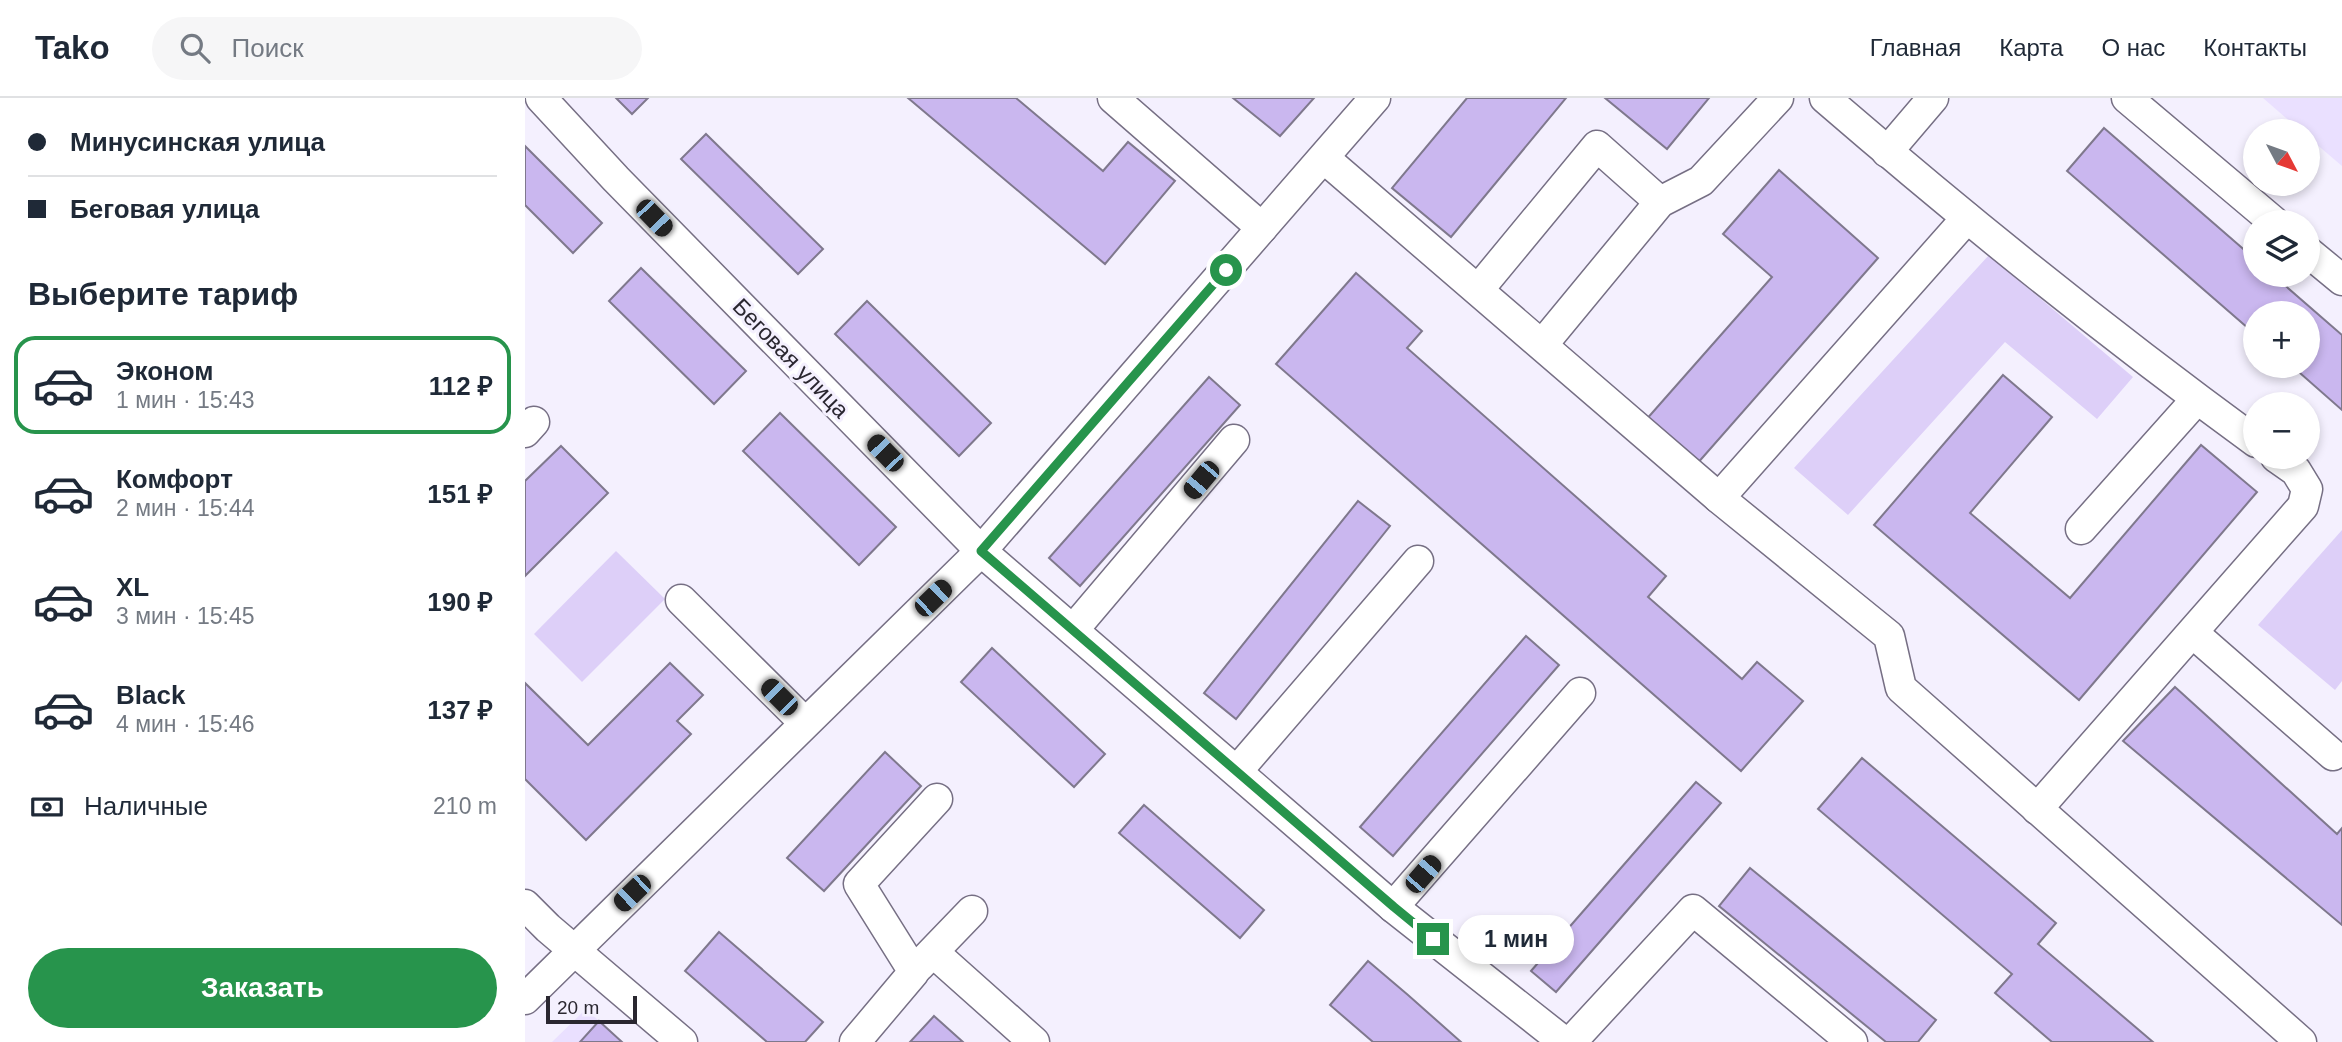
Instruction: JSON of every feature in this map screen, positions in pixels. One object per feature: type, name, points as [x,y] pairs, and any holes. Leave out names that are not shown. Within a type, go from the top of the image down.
[{"type":"street","name":"Беговая улица","points":[[541,98],[616,179],[981,551],[1394,907],[1558,1039]]},
{"type":"street","points":[[1113,98],[1262,229]]},
{"type":"street","points":[[525,999],[981,551],[1375,98]]},
{"type":"street","points":[[1542,345],[1660,202],[1701,181],[1778,98]]},
{"type":"street","points":[[1825,98],[1967,218],[2243,433]]},
{"type":"street","points":[[1887,152],[1933,98]]},
{"type":"street","points":[[2127,98],[2260,210]]},
{"type":"street","points":[[1478,290],[1597,146],[1660,202]]},
{"type":"street","points":[[1324,158],[1719,498],[1889,636],[1901,688],[2301,1042]]},
{"type":"street","points":[[1719,498],[1967,218]]},
{"type":"street","points":[[2320,262],[2342,280]]},
{"type":"street","points":[[2081,529],[2197,399]]},
{"type":"street","points":[[1073,630],[1234,440]]},
{"type":"street","points":[[2037,809],[2303,506],[2307,489],[2293,469]]},
{"type":"street","points":[[1237,771],[1418,561]]},
{"type":"street","points":[[681,600],[805,723]]},
{"type":"street","points":[[2193,633],[2333,755]]},
{"type":"street","points":[[1394,907],[1580,693]]},
{"type":"street","points":[[937,799],[859,884],[924,962],[1034,1042]]},
{"type":"street","points":[[525,905],[548,929],[682,1042]]},
{"type":"street","points":[[1558,1039],[1693,910],[1852,1042]]},
{"type":"street","points":[[855,1042],[972,911]]},
{"type":"shaded area","points":[[2263,98],[2342,98],[2342,166],[2321,148],[2321,119],[2287,119]]},
{"type":"shaded area","points":[[1989,255],[2133,377],[2097,419],[2005,342],[1848,515],[1794,468]]},
{"type":"shaded area","points":[[2342,530],[2342,681],[2335,690],[2258,625]]},
{"type":"shaded area","points":[[616,551],[665,599],[582,682],[534,634]]},
{"type":"shaded area","points":[[586,1009],[622,1042],[552,1042]]},
{"type":"building","points":[[616,98],[648,98],[632,114]]},
{"type":"building","points":[[908,98],[1016,98],[1103,171],[1128,142],[1175,181],[1105,264]]},
{"type":"building","points":[[1233,98],[1314,98],[1280,136]]},
{"type":"building","points":[[1467,98],[1566,98],[1451,237],[1392,188]]},
{"type":"building","points":[[1605,98],[1709,98],[1667,149]]},
{"type":"building","points":[[2104,128],[2243,249],[2243,287],[2287,287],[2303,301],[2243,301],[2243,324],[2067,171]]},
{"type":"building","points":[[706,134],[823,249],[798,274],[681,159]]},
{"type":"building","points":[[525,146],[602,223],[573,253],[525,205]]},
{"type":"building","points":[[1779,170],[1878,258],[1696,465],[1645,421],[1772,277],[1723,234]]},
{"type":"building","points":[[641,268],[746,371],[714,404],[609,301]]},
{"type":"building","points":[[1356,273],[1422,331],[1407,348],[1666,576],[1648,597],[1742,679],[1757,662],[1803,701],[1741,771],[1276,364]]},
{"type":"building","points":[[867,301],[991,423],[959,456],[835,334]]},
{"type":"building","points":[[2320,316],[2342,335],[2342,410],[2306,378],[2320,378]]},
{"type":"building","points":[[2003,375],[2052,417],[1970,513],[2070,598],[2201,445],[2257,492],[2079,700],[1874,525]]},
{"type":"building","points":[[1209,377],[1240,405],[1080,586],[1049,558]]},
{"type":"building","points":[[780,413],[896,527],[859,565],[743,451]]},
{"type":"building","points":[[561,446],[608,493],[525,576],[525,481]]},
{"type":"building","points":[[1358,501],[1390,526],[1236,719],[1204,693]]},
{"type":"building","points":[[1526,636],[1559,665],[1393,856],[1360,827]]},
{"type":"building","points":[[992,648],[1105,754],[1074,787],[961,682]]},
{"type":"building","points":[[670,663],[703,695],[677,721],[691,734],[586,840],[525,779],[525,683],[588,745]]},
{"type":"building","points":[[2175,687],[2337,834],[2342,828],[2342,925],[2123,741]]},
{"type":"building","points":[[885,752],[921,786],[824,891],[787,858]]},
{"type":"building","points":[[1862,758],[2056,923],[2038,944],[2153,1042],[2052,1042],[1995,993],[2012,974],[1818,809]]},
{"type":"building","points":[[1696,782],[1721,803],[1556,992],[1531,971]]},
{"type":"building","points":[[1144,805],[1264,910],[1240,938],[1119,833]]},
{"type":"building","points":[[1750,868],[1936,1020],[1918,1042],[1886,1042],[1719,906]]},
{"type":"building","points":[[719,932],[823,1022],[805,1042],[767,1042],[685,971]]},
{"type":"building","points":[[1368,961],[1461,1042],[1373,1042],[1330,1005]]},
{"type":"building","points":[[934,1016],[963,1042],[910,1042]]},
{"type":"building","points":[[599,1021],[622,1042],[580,1042]]},
{"type":"route","points":[[1226,270],[981,551],[1433,939]]}]
